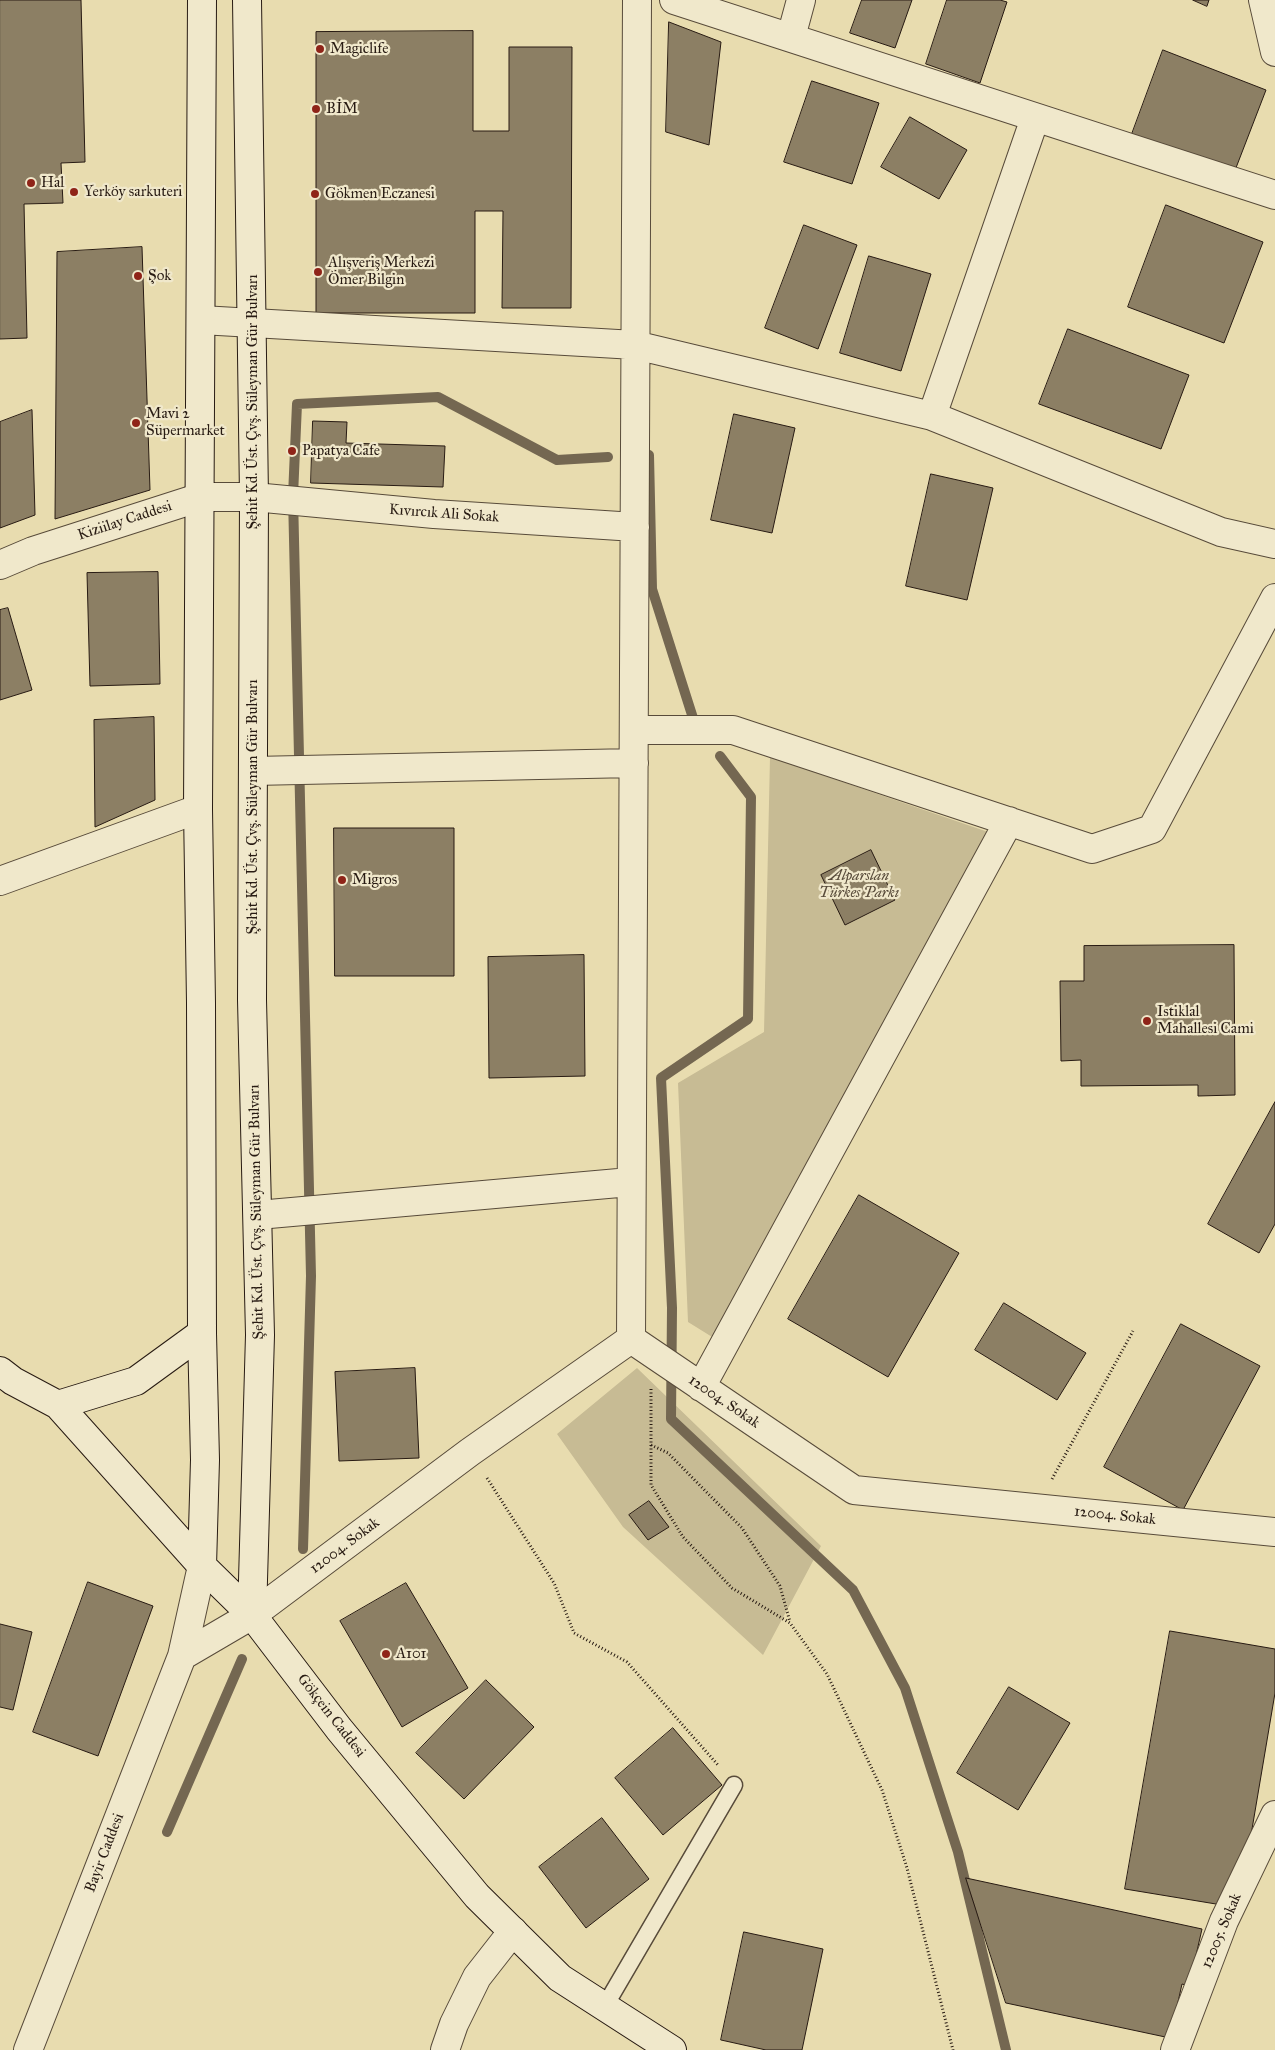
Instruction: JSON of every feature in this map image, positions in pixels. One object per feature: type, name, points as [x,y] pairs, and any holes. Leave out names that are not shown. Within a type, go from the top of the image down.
[{"type":"street","points":[[202,0],[202,320],[198,809],[202,1013],[202,1333],[205,1460],[202,1566]]},
{"type":"street","name":"Şehit Kd. Üst. Çvş. Süleyman Gür Bulvarı","points":[[247,0],[254,497],[265,771],[252,1000],[260,1335],[252,1615]]},
{"type":"street","points":[[637,0],[634,763],[630,1182],[649,1351]]},
{"type":"street","points":[[674,0],[1275,195]]},
{"type":"street","points":[[791,37],[801,0]]},
{"type":"street","points":[[1263,0],[1275,52]]},
{"type":"street","points":[[932,416],[1035,118]]},
{"type":"street","points":[[202,320],[635,345],[932,416],[1221,532],[1275,544]]},
{"type":"street","name":"Kiziilay Caddesi","points":[[0,565],[51,545],[201,497],[254,497]]},
{"type":"street","name":"Kıvırcık Ali Sokak","points":[[254,497],[284,502],[434,514],[635,527]]},
{"type":"street","points":[[634,730],[733,730],[1092,849],[1152,829],[1275,598]]},
{"type":"street","points":[[265,771],[634,763]]},
{"type":"street","points":[[0,881],[198,809]]},
{"type":"street","points":[[696,1384],[1009,821]]},
{"type":"street","points":[[258,1215],[630,1182]]},
{"type":"street","points":[[58,1405],[136,1381],[202,1333]]},
{"type":"street","name":"12004. Sokak","points":[[182,1656],[252,1615],[470,1452],[649,1351],[854,1490],[1275,1532]]},
{"type":"street","name":"Gökçein Caddesi","points":[[0,1371],[13,1381],[58,1405],[202,1566],[252,1615],[377,1774],[477,1896],[560,1978],[672,2050]]},
{"type":"street","name":"Bayir Caddesi","points":[[28,2050],[182,1656],[202,1566]]},
{"type":"street","name":"12005. Sokak","points":[[1175,2050],[1224,1921],[1275,1815]]},
{"type":"street","points":[[445,2050],[454,2024],[477,1977],[513,1931]]},
{"type":"lane","points":[[605,2006],[734,1785]]},
{"type":"path","points":[[1036,1508],[1133,1331]]},
{"type":"path","points":[[649,1351],[651,1486],[683,1536],[732,1588],[790,1623]]},
{"type":"path","points":[[651,1445],[668,1453],[742,1528],[780,1586],[790,1623],[827,1674],[882,1790],[907,1868],[953,2050]]},
{"type":"path","points":[[470,1452],[554,1583],[574,1633],[627,1662],[734,1785]]},
{"type":"green space","name":"Alparslan Türkes Parkı","points":[[770,757],[991,833],[717,1340],[688,1322],[678,1083],[764,1032]]},
{"type":"green space","points":[[637,1368],[821,1546],[763,1655],[623,1527],[557,1434]]},
{"type":"building","name":"Hal","points":[[0,0],[81,0],[85,162],[61,163],[63,203],[24,204],[27,338],[0,339]]},
{"type":"building","points":[[862,0],[912,0],[895,48],[850,33]]},
{"type":"building","points":[[947,0],[1000,0],[1007,2],[980,83],[926,64]]},
{"type":"building","points":[[1193,0],[1209,0],[1207,6]]},
{"type":"building","points":[[669,22],[721,42],[709,145],[666,132]]},
{"type":"building","points":[[473,31],[473,131],[509,131],[509,47],[572,47],[571,308],[502,308],[503,211],[475,211],[475,313],[316,313],[316,32]]},
{"type":"building","points":[[1163,50],[1266,90],[1234,173],[1132,134]]},
{"type":"building","points":[[812,81],[879,103],[852,184],[784,162]]},
{"type":"building","points":[[910,117],[967,150],[939,199],[881,167]]},
{"type":"building","points":[[1166,205],[1263,242],[1224,343],[1128,307]]},
{"type":"building","points":[[804,225],[857,245],[818,349],[765,328]]},
{"type":"building","points":[[142,247],[150,490],[55,519],[57,252]]},
{"type":"building","points":[[869,256],[931,274],[901,371],[840,353]]},
{"type":"building","points":[[1068,329],[1189,375],[1161,449],[1039,404]]},
{"type":"building","points":[[32,410],[35,515],[0,528],[0,422]]},
{"type":"building","points":[[734,414],[795,428],[772,533],[711,520]]},
{"type":"building","points":[[313,421],[347,422],[346,443],[445,446],[443,487],[311,483]]},
{"type":"building","points":[[931,474],[993,488],[967,600],[906,586]]},
{"type":"building","points":[[158,572],[160,684],[90,686],[87,573]]},
{"type":"building","points":[[8,608],[32,690],[0,700],[0,610]]},
{"type":"building","points":[[154,717],[155,800],[95,827],[94,720]]},
{"type":"building","points":[[334,828],[454,828],[454,976],[335,976]]},
{"type":"building","points":[[871,850],[895,900],[845,925],[821,875]]},
{"type":"building","name":"Istiklal Mahallesi Cami","points":[[1234,945],[1235,1095],[1198,1096],[1198,1085],[1081,1086],[1081,1060],[1061,1061],[1060,981],[1084,981],[1084,946]]},
{"type":"building","points":[[584,955],[585,1076],[489,1078],[488,957]]},
{"type":"building","points":[[1275,1102],[1275,1224],[1259,1253],[1208,1224]]},
{"type":"building","points":[[859,1195],[959,1253],[888,1377],[788,1319]]},
{"type":"building","points":[[1004,1303],[1086,1353],[1057,1400],[975,1350]]},
{"type":"building","points":[[1181,1324],[1260,1366],[1183,1510],[1104,1467]]},
{"type":"building","points":[[415,1368],[419,1458],[339,1461],[335,1372]]},
{"type":"building","points":[[649,1501],[669,1527],[648,1540],[629,1515]]},
{"type":"building","points":[[88,1582],[153,1606],[98,1756],[33,1732]]},
{"type":"building","points":[[406,1583],[468,1688],[402,1727],[340,1621]]},
{"type":"building","points":[[0,1624],[32,1632],[13,1710],[0,1707]]},
{"type":"building","points":[[1170,1631],[1275,1649],[1275,1693],[1250,1841],[1222,1905],[1125,1889]]},
{"type":"building","points":[[486,1680],[534,1727],[464,1799],[416,1753]]},
{"type":"building","points":[[1009,1687],[1070,1723],[1018,1810],[957,1773]]},
{"type":"building","points":[[673,1728],[722,1785],[663,1835],[615,1778]]},
{"type":"building","points":[[602,1818],[649,1879],[586,1928],[539,1867]]},
{"type":"building","points":[[966,1878],[1202,1929],[1189,1986],[1182,1984],[1170,2038],[1006,2003]]},
{"type":"building","points":[[744,1932],[823,1949],[802,2050],[766,2050],[721,2040]]},
{"type":"waterway","points":[[303,1549],[311,1276],[293,496],[297,404],[438,397],[557,460],[608,457]]},
{"type":"waterway","points":[[649,455],[652,589],[693,718]]},
{"type":"waterway","points":[[720,756],[751,797],[748,1019],[661,1078],[672,1308],[671,1419],[853,1590],[905,1688],[958,1852],[1006,2050]]},
{"type":"waterway","points":[[167,1832],[242,1659]]},
{"type":"place","name":"Magiclife","points":[[320,49]]},
{"type":"place","name":"BİM","points":[[316,109]]},
{"type":"place","name":"Hal","points":[[31,183]]},
{"type":"place","name":"Yerköy sarkuteri","points":[[74,192]]},
{"type":"place","name":"Gökmen Eczanesi","points":[[315,194]]},
{"type":"place","name":"Alışveriş Merkezi Ömer Bilgin","points":[[318,272]]},
{"type":"place","name":"Şok","points":[[138,276]]},
{"type":"place","name":"Mavi 2 Süpermarket","points":[[136,423]]},
{"type":"place","name":"Papatya Cafe","points":[[292,451]]},
{"type":"place","name":"Migros","points":[[342,880]]},
{"type":"place","name":"Istiklal Mahallesi Cami","points":[[1147,1021]]},
{"type":"place","name":"A101","points":[[386,1654]]}]
